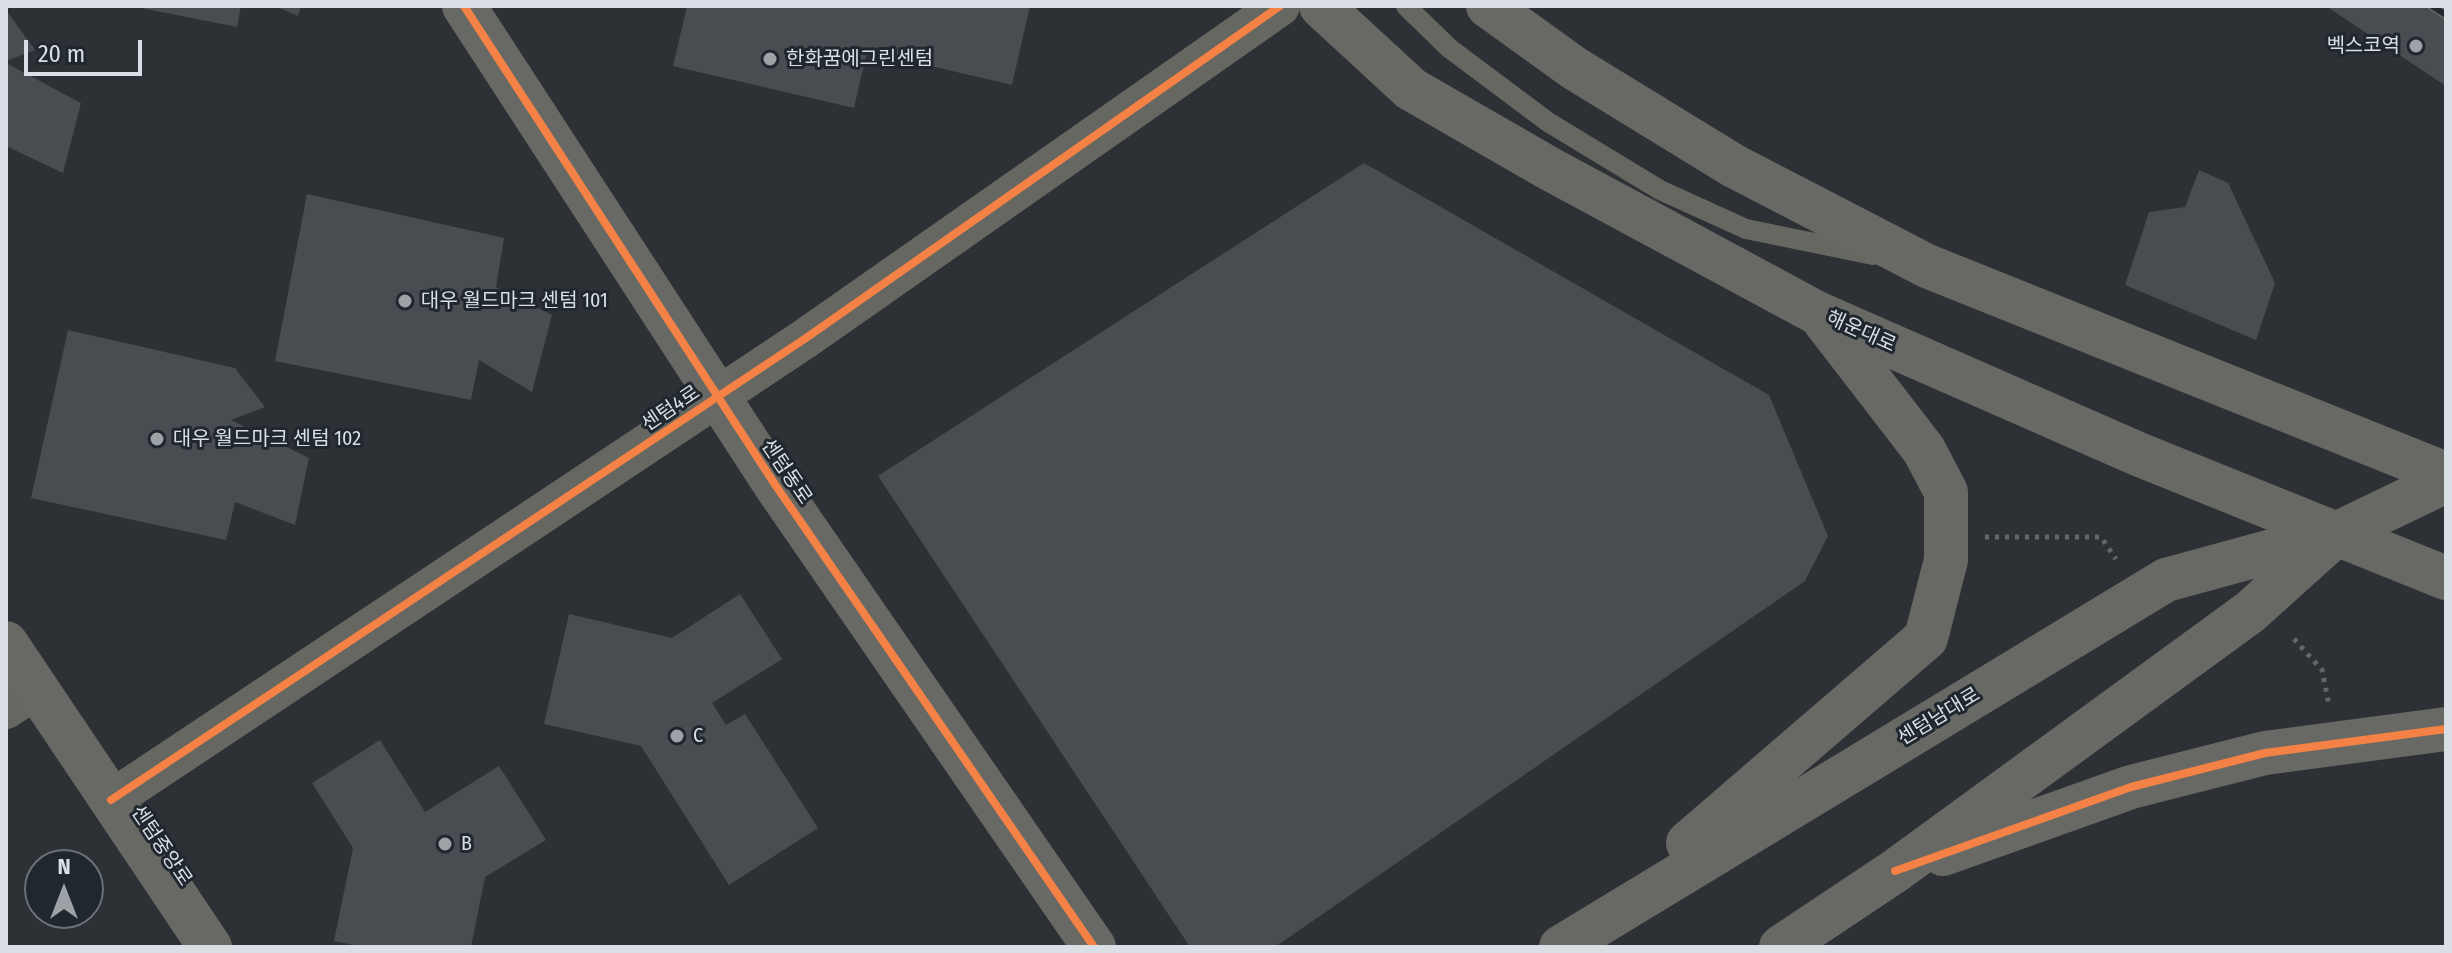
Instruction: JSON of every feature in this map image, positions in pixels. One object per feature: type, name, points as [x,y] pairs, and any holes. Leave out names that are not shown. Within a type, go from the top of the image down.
[{"type":"main road","name":"센텀동로","points":[[464,6],[718,397],[1094,947]]},
{"type":"main road","name":"해운대로","points":[[1321,6],[1411,89],[1819,314],[2138,454],[2446,578]]},
{"type":"main road","points":[[1488,6],[1574,68],[1734,166],[1927,266],[2446,474]]},
{"type":"main road","points":[[1578,935],[1926,638],[1946,560],[1946,492],[1924,450],[1819,314]]},
{"type":"main road","name":"센텀남대로","points":[[1578,935],[2166,580],[2338,533],[2446,481]]},
{"type":"main road","name":"센텀남대로","points":[[1781,947],[1895,871],[2250,612],[2338,533]]},
{"type":"main road","name":"센텀중앙로","points":[[6,643],[21,699],[111,800],[210,947]]},
{"type":"main road","points":[[1895,871],[2131,787],[2265,753],[2446,729]]},
{"type":"street","name":"센텀4로","points":[[111,800],[718,397],[1280,6]]},
{"type":"lane","points":[[1406,6],[1449,48],[1548,122],[1660,190],[1746,229],[1927,266]]},
{"type":"path","points":[[1977,537],[2101,537],[2116,559]]},
{"type":"path","points":[[2294,639],[2322,670],[2331,718]]},
{"type":"building","points":[[131,6],[241,6],[237,27]]},
{"type":"building","points":[[275,6],[301,6],[298,16]]},
{"type":"building","name":"한화꿈에그린센텀","points":[[687,6],[1030,6],[1012,85],[867,51],[854,108],[673,66]]},
{"type":"building","name":"벡스코역","points":[[2326,6],[2446,6],[2446,86]]},
{"type":"building","points":[[6,10],[35,50],[6,61]]},
{"type":"building","points":[[6,63],[81,103],[63,173],[6,146]]},
{"type":"building","points":[[1364,163],[1769,395],[1828,536],[1805,581],[1275,947],[1190,947],[878,476]]},
{"type":"building","points":[[2199,170],[2228,183],[2275,283],[2256,340],[2125,285],[2149,212],[2185,207]]},
{"type":"building","name":"대우 월드마크 센텀 101","points":[[307,194],[504,238],[496,287],[552,315],[532,392],[479,360],[471,400],[275,361]]},
{"type":"building","name":"대우 월드마크 센텀 102","points":[[68,330],[235,368],[265,407],[231,420],[309,458],[295,525],[235,502],[226,540],[31,498]]},
{"type":"building","name":"C","points":[[740,594],[782,659],[712,703],[726,725],[745,714],[818,828],[729,885],[641,746],[544,724],[569,614],[672,638]]},
{"type":"building","name":"B","points":[[380,740],[425,812],[499,766],[546,840],[485,877],[471,947],[363,947],[334,941],[353,848],[312,783]]},
{"type":"railway","points":[[2432,6],[2446,15]]},
{"type":"cycle path","points":[[464,6],[776,486],[1094,947]]},
{"type":"cycle path","points":[[111,800],[806,338],[1280,6]]},
{"type":"cycle path","points":[[1895,871],[2131,787],[2265,753],[2446,729]]},
{"type":"place","name":"벡스코역","points":[[2416,46]]},
{"type":"place","name":"한화꿈에그린센텀","points":[[770,59]]},
{"type":"place","name":"대우 월드마크 센텀 101","points":[[405,301]]},
{"type":"place","name":"대우 월드마크 센텀 102","points":[[157,439]]},
{"type":"place","name":"C","points":[[677,736]]},
{"type":"place","name":"B","points":[[445,844]]}]
